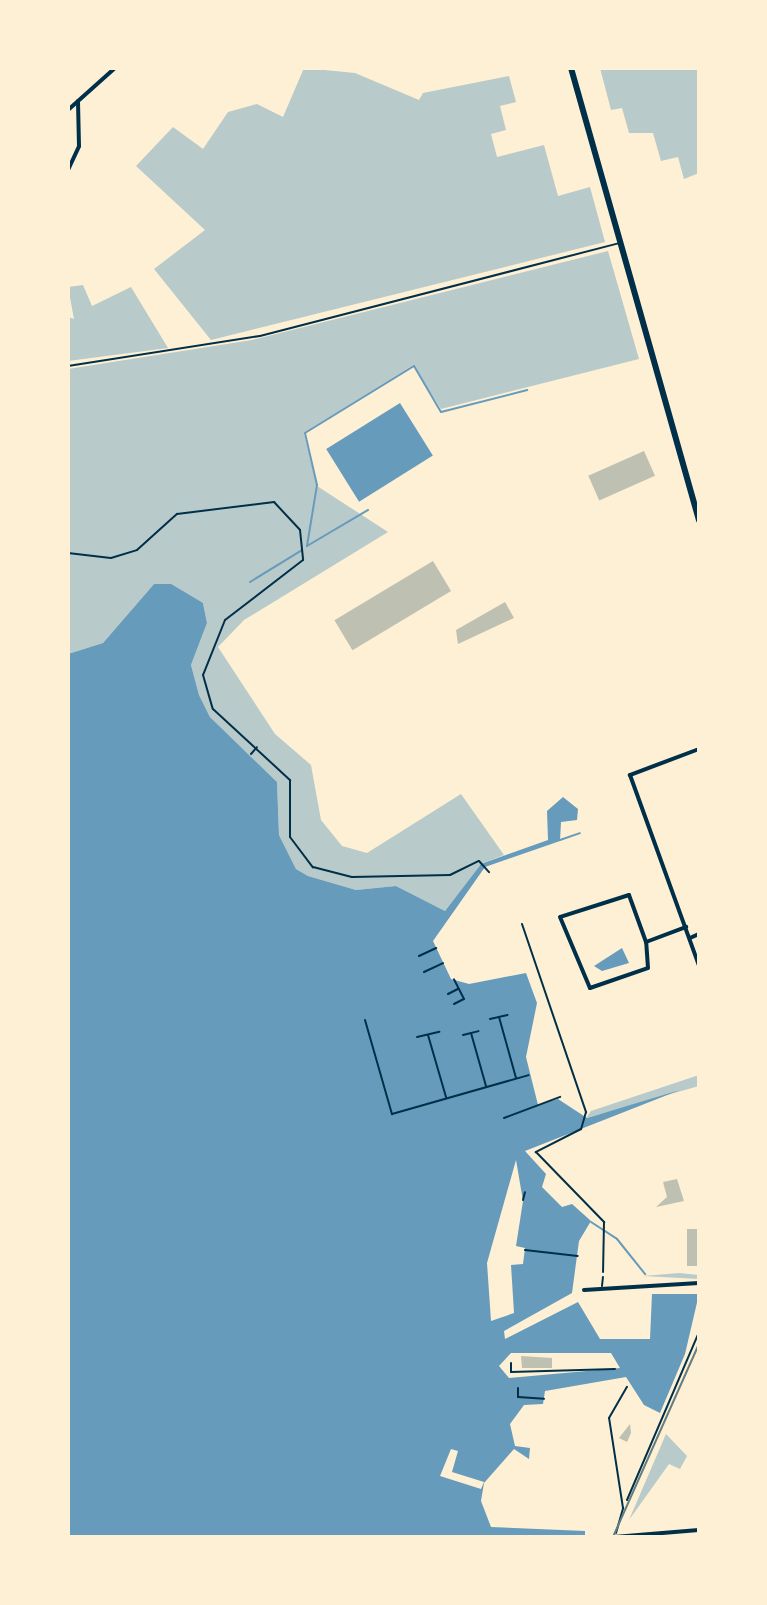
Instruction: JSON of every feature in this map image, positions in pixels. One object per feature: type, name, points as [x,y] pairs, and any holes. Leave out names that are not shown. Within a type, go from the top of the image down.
[{"type":"main road","points":[[571,68],[699,520]]},
{"type":"street","points":[[68,110],[115,68]]},
{"type":"street","points":[[68,170],[79,146],[78,101]]},
{"type":"street","points":[[699,749],[630,775],[699,966]]},
{"type":"street","points":[[629,895],[646,942],[650,966],[588,987],[561,915],[629,895]]},
{"type":"street","points":[[646,942],[686,927]]},
{"type":"street","points":[[690,938],[699,934]]},
{"type":"street","points":[[584,1290],[602,1286],[699,1283]]},
{"type":"street","points":[[615,1535],[699,1530]]},
{"type":"lane","points":[[68,366],[260,336],[620,243]]},
{"type":"lane","points":[[602,1286],[603,1277]]},
{"type":"lane","points":[[615,1535],[623,1508],[609,1418],[627,1387]]},
{"type":"path","points":[[68,553],[103,559],[129,554],[177,514],[243,502],[274,502],[302,538],[303,556],[228,616],[203,671],[213,709],[258,746],[290,780],[290,837],[313,867],[352,877],[450,875],[479,861],[488,871]]},
{"type":"path","points":[[251,754],[258,746]]},
{"type":"path","points":[[522,924],[585,1117],[583,1126],[536,1152],[605,1225],[603,1277]]},
{"type":"path","points":[[419,956],[436,948]]},
{"type":"path","points":[[424,972],[443,963]]},
{"type":"path","points":[[454,979],[464,999],[454,1004]]},
{"type":"path","points":[[448,994],[459,989]]},
{"type":"path","points":[[490,1019],[508,1015]]},
{"type":"path","points":[[499,1017],[517,1079]]},
{"type":"path","points":[[365,1020],[392,1114],[529,1075]]},
{"type":"path","points":[[463,1035],[479,1031]]},
{"type":"path","points":[[417,1037],[439,1032]]},
{"type":"path","points":[[471,1033],[487,1087]]},
{"type":"path","points":[[428,1035],[446,1098]]},
{"type":"path","points":[[504,1118],[560,1097]]},
{"type":"path","points":[[523,1200],[525,1192]]},
{"type":"path","points":[[525,1250],[578,1256]]},
{"type":"path","points":[[623,1508],[699,1332]]},
{"type":"path","points":[[511,1363],[511,1372],[615,1369]]},
{"type":"path","points":[[518,1388],[518,1397],[544,1399]]},
{"type":"shaded area","points":[[304,68],[355,73],[419,100],[423,93],[509,76],[516,102],[500,106],[506,130],[491,134],[497,157],[544,145],[558,196],[590,187],[605,242],[211,340],[154,269],[205,230],[136,166],[173,127],[203,149],[228,112],[257,104],[283,117]]},
{"type":"shaded area","points":[[600,68],[699,68],[699,173],[684,179],[678,157],[661,161],[653,133],[629,133],[622,108],[611,110]]},
{"type":"shaded area","points":[[608,251],[639,359],[441,409],[413,365],[304,433],[317,486],[388,532],[244,620],[218,647],[275,734],[311,765],[321,820],[342,846],[367,853],[461,794],[504,855],[481,864],[445,911],[396,886],[356,890],[308,876],[296,869],[279,835],[277,782],[210,717],[199,695],[191,665],[207,623],[203,603],[154,584],[103,643],[68,654],[68,369],[252,340]]},
{"type":"shaded area","points":[[83,285],[92,306],[131,287],[168,348],[68,361],[68,317],[74,319],[68,287]]},
{"type":"shaded area","points":[[699,1075],[699,1086],[586,1118],[591,1111]]},
{"type":"shaded area","points":[[699,1275],[699,1279],[643,1276]]},
{"type":"shaded area","points":[[666,1434],[687,1456],[680,1469],[669,1464],[629,1520]]},
{"type":"water","points":[[400,403],[433,456],[359,502],[326,449]]},
{"type":"water","points":[[154,584],[171,584],[203,603],[207,623],[191,665],[199,695],[210,717],[277,782],[279,835],[296,869],[308,876],[356,890],[396,886],[445,911],[481,864],[548,840],[547,811],[563,797],[578,809],[577,820],[561,822],[560,841],[485,867],[433,941],[451,979],[469,984],[526,973],[537,1003],[526,1057],[538,1105],[558,1099],[587,1118],[680,1090],[525,1151],[546,1174],[542,1187],[562,1207],[572,1204],[591,1221],[579,1241],[572,1293],[504,1331],[505,1339],[578,1302],[600,1339],[650,1339],[652,1294],[699,1294],[685,1354],[660,1413],[644,1405],[626,1377],[545,1391],[543,1404],[524,1405],[510,1424],[515,1446],[530,1448],[529,1459],[514,1449],[484,1483],[481,1501],[491,1527],[585,1531],[585,1537],[68,1537],[68,654],[103,643]],"holes":[[[516,1160],[523,1201],[516,1246],[525,1248],[523,1264],[511,1265],[514,1313],[491,1321],[487,1263]],[[511,1353],[611,1353],[620,1368],[509,1378],[499,1366]]]},
{"type":"water","points":[[622,948],[629,963],[602,971],[594,966]]},
{"type":"pier","points":[[451,1449],[458,1451],[452,1472],[484,1482],[481,1489],[440,1476]]},
{"type":"building","points":[[644,451],[655,476],[599,500],[588,476]]},
{"type":"building","points":[[433,561],[451,591],[352,650],[334,620]]},
{"type":"building","points":[[505,602],[514,618],[458,644],[456,630]]},
{"type":"building","points":[[677,1179],[684,1201],[656,1207],[667,1197],[663,1182]]},
{"type":"building","points":[[687,1229],[699,1229],[699,1266],[687,1266]]},
{"type":"building","points":[[521,1356],[552,1358],[552,1368],[522,1368]]},
{"type":"building","points":[[630,1424],[631,1433],[627,1442],[619,1438]]},
{"type":"waterway","points":[[307,546],[317,485],[305,433],[414,366],[441,412],[527,390]]},
{"type":"waterway","points":[[307,546],[368,510]]},
{"type":"waterway","points":[[250,582],[302,550]]},
{"type":"waterway","points":[[560,840],[580,833]]},
{"type":"waterway","points":[[591,1222],[617,1239],[645,1274]]},
{"type":"railway","points":[[613,1537],[699,1344]]}]
